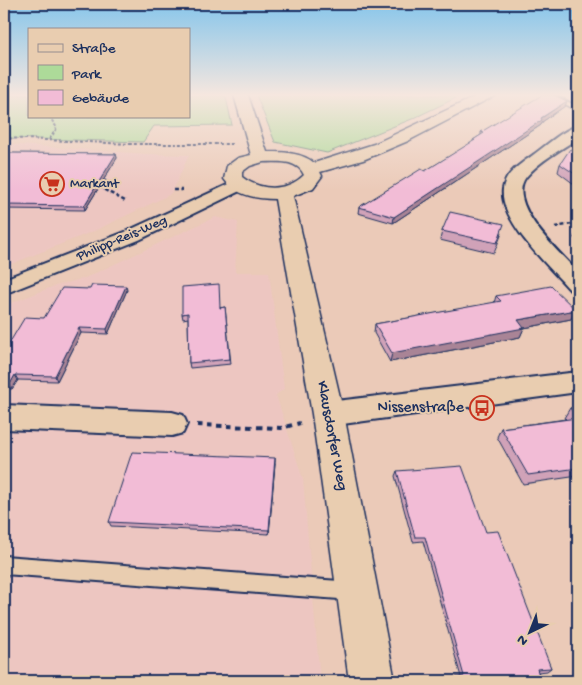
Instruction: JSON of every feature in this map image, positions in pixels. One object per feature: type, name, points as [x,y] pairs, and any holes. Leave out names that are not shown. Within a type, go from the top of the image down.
[{"type":"street","points":[[252,127],[259,150]]},
{"type":"street","points":[[311,169],[342,162],[425,127]]},
{"type":"street","points":[[578,131],[516,177],[511,194],[514,207],[530,231],[578,285]]},
{"type":"street","points":[[259,150],[304,163],[311,169],[313,176],[308,183],[298,189],[283,193],[257,192],[238,185],[232,179],[234,170],[259,150]]},
{"type":"street","name":"Philipp-Reis-Weg","points":[[4,286],[132,236],[238,185]]},
{"type":"street","name":"Klausdorfer Weg","points":[[283,193],[328,414],[372,681]]},
{"type":"street","points":[[328,414],[578,382]]},
{"type":"street","points":[[4,418],[172,424]]},
{"type":"lane","points":[[4,565],[358,591]]},
{"type":"path","points":[[48,140],[56,127]]},
{"type":"path","points":[[4,138],[259,150]]},
{"type":"path","points":[[106,180],[101,188],[125,201]]},
{"type":"path","points":[[172,424],[282,428],[328,414]]},
{"type":"shaded area","points":[[4,144],[146,154],[189,155],[169,195],[94,231],[4,267]]},
{"type":"shaded area","points":[[215,217],[238,222],[235,272],[269,272],[284,389],[276,395],[303,479],[320,681],[4,681],[4,306],[52,287],[85,278]]},
{"type":"green space","points":[[4,127],[153,127],[143,142],[4,138]]},
{"type":"green space","points":[[269,127],[392,127],[327,153],[275,142]]},
{"type":"building","points":[[489,127],[531,127],[394,217],[359,207],[421,169],[425,171],[484,133],[481,132]]},
{"type":"building","points":[[570,149],[578,154],[578,176],[560,164]]},
{"type":"building","name":"Markant","points":[[4,153],[116,154],[84,206],[4,205]]},
{"type":"building","points":[[450,212],[504,224],[497,243],[442,231]]},
{"type":"building","points":[[219,284],[220,308],[225,307],[230,359],[189,363],[188,313],[182,314],[182,287]]},
{"type":"building","points":[[92,285],[126,286],[107,329],[79,328],[55,376],[15,375],[10,384],[4,384],[4,352],[25,317],[44,318],[62,288],[90,289]]},
{"type":"building","points":[[551,286],[576,310],[518,320],[524,328],[392,353],[375,324],[501,301],[496,296]]},
{"type":"building","points":[[578,407],[578,468],[528,475],[501,428],[577,418],[570,408]]},
{"type":"building","points":[[132,452],[275,458],[269,530],[109,522]]},
{"type":"building","points":[[462,466],[486,532],[498,531],[551,668],[537,669],[541,681],[451,681],[450,678],[464,676],[425,537],[415,537],[397,471]]},
{"type":"place","name":"Markant","points":[[52,184]]},
{"type":"place","name":"Nissenstraße","points":[[482,408]]}]
